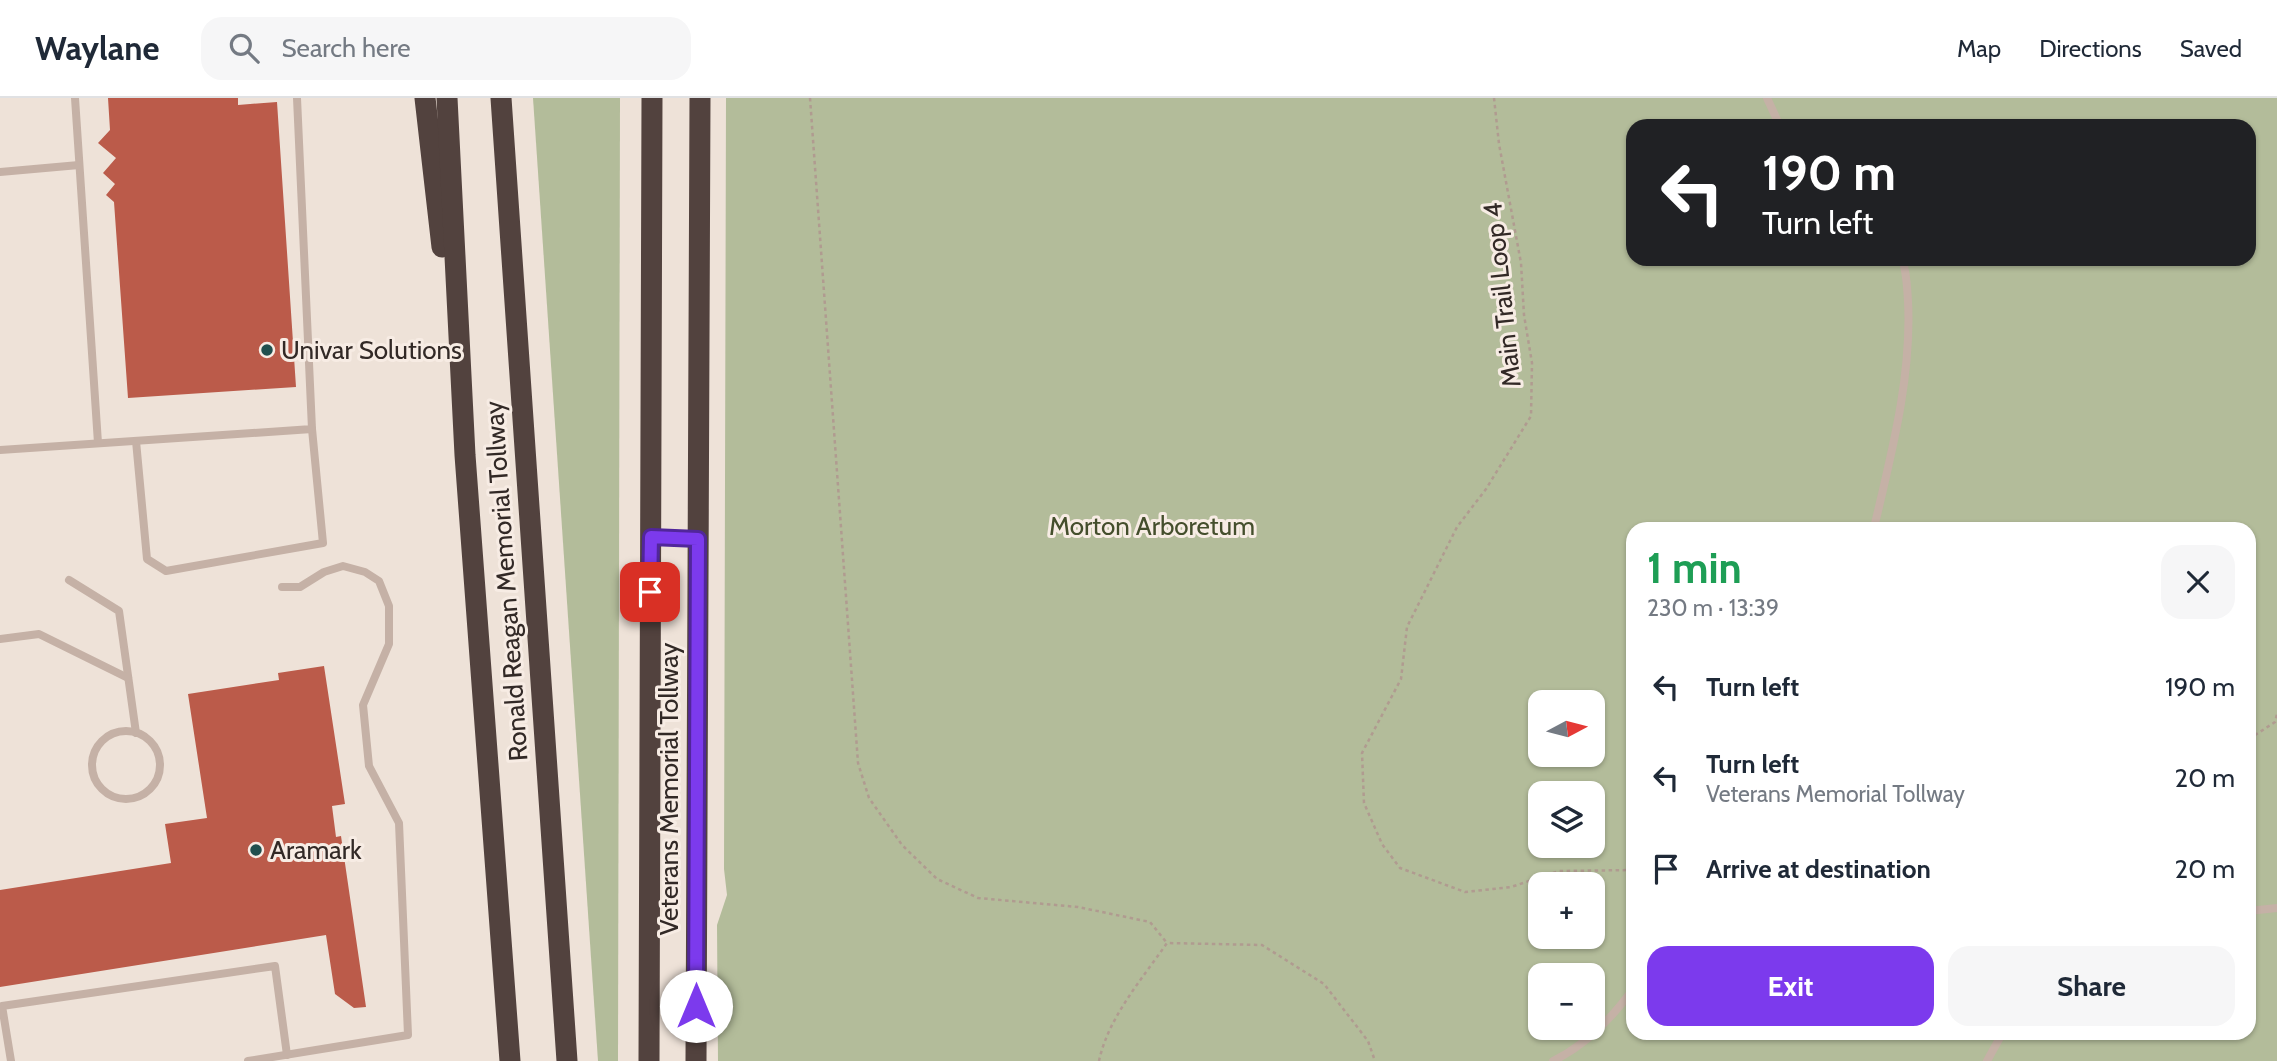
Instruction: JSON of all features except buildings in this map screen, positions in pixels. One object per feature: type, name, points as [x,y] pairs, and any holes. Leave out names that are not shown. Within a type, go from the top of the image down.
[{"type":"highway","points":[[425,98],[465,455]]},
{"type":"highway","name":"Ronald Reagan Memorial Tollway","points":[[447,98],[465,455],[510,1061]]},
{"type":"highway","name":"Ronald Reagan Memorial Tollway","points":[[501,98],[567,1061]]},
{"type":"highway","name":"Veterans Memorial Tollway","points":[[649,1061],[652,98]]},
{"type":"highway","name":"Veterans Memorial Tollway","points":[[696,1061],[700,98]]},
{"type":"lane","points":[[75,98],[98,443]]},
{"type":"lane","points":[[136,440],[147,559],[166,571],[323,543],[312,429],[297,98]]},
{"type":"lane","points":[[1767,98],[1777,119]]},
{"type":"lane","points":[[0,173],[79,165]]},
{"type":"lane","points":[[1875,522],[1905,372],[1909,323],[1905,266]]},
{"type":"lane","points":[[0,450],[312,429]]},
{"type":"lane","points":[[651,537],[698,539]]},
{"type":"lane","points":[[248,1061],[408,1035],[399,823],[369,766],[363,705],[388,644],[389,606],[379,581],[365,572],[342,566],[324,572],[300,587],[282,587]]},
{"type":"lane","points":[[69,580],[119,611],[136,733]]},
{"type":"lane","points":[[0,639],[39,634],[128,678]]},
{"type":"lane","points":[[125,731],[136,733],[146,738],[159,758],[156,781],[139,797],[128,800],[116,798],[99,786],[94,776],[93,755],[105,738],[125,731]]},
{"type":"lane","points":[[2256,910],[2277,908]]},
{"type":"lane","points":[[11,1061],[2,1006],[275,966],[287,1055]]},
{"type":"lane","points":[[1553,1061],[1569,1053],[1595,1033],[1626,999]]},
{"type":"lane","points":[[1987,1061],[1999,1040]]},
{"type":"path","points":[[810,98],[858,763],[869,798],[902,845],[918,864],[937,880],[978,898],[1078,906],[1150,922],[1167,943]]},
{"type":"path","name":"Main Trail Loop 4","points":[[1494,98],[1499,144],[1521,263],[1524,315],[1532,363],[1531,416],[1486,489],[1457,527],[1407,628],[1401,679],[1362,753],[1364,803],[1382,844],[1400,869],[1465,892],[1511,887],[1559,870],[1626,870]]},
{"type":"path","points":[[2256,734],[2275,722],[2277,714]]},
{"type":"path","points":[[1098,1061],[1101,1049],[1118,1016],[1167,943]]},
{"type":"path","points":[[1167,943],[1262,944],[1324,984],[1368,1041],[1375,1061]]},
{"type":"green space","points":[[533,98],[620,98],[618,1061],[598,1061]]},
{"type":"green space","name":"Morton Arboretum","points":[[726,98],[2277,98],[2277,1061],[718,1061],[717,925],[727,895],[724,869]]},
{"type":"place","name":"Univar Solutions","points":[[267,350]]},
{"type":"place","name":"Aramark","points":[[256,850]]},
{"type":"route","points":[[650,592],[651,537],[698,539],[696,1006]]}]
